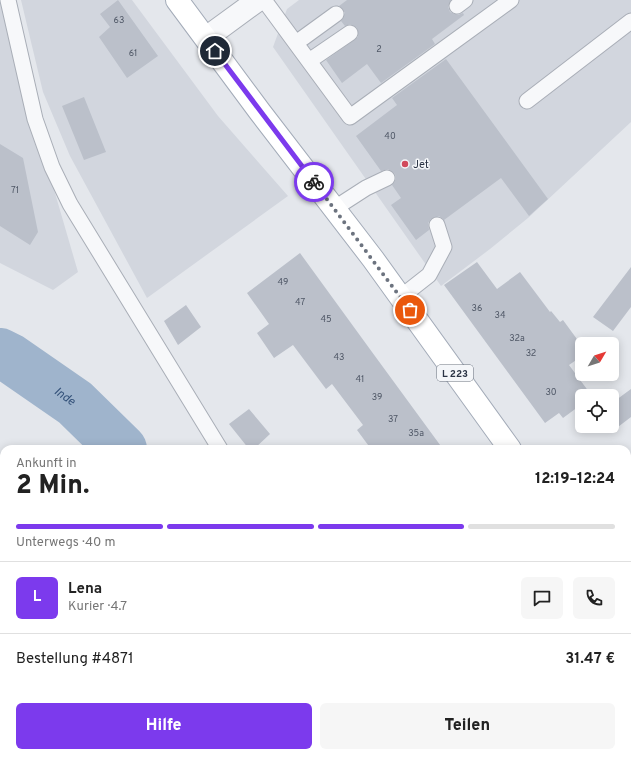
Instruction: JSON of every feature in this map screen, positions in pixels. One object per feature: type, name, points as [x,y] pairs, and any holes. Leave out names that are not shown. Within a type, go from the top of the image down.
[{"type":"main road","name":"L 223","points":[[177,0],[335,208],[507,445]]},
{"type":"street","points":[[206,38],[258,0]]},
{"type":"lane","points":[[8,0],[35,119],[55,174],[70,204],[218,445]]},
{"type":"lane","points":[[264,0],[350,117],[511,0]]},
{"type":"lane","points":[[296,43],[336,14]]},
{"type":"lane","points":[[527,101],[631,21]]},
{"type":"lane","points":[[309,61],[350,33]]},
{"type":"lane","points":[[335,208],[366,188],[387,178]]},
{"type":"lane","points":[[401,298],[429,275],[444,247],[437,225]]},
{"type":"shaded area","points":[[0,0],[5,0],[16,59],[78,272],[53,290],[0,263]]},
{"type":"shaded area","points":[[21,0],[132,0],[218,116],[288,196],[147,298],[70,156],[43,92]]},
{"type":"shaded area","points":[[299,0],[631,0],[631,122],[528,218],[441,286],[273,47],[287,9]]},
{"type":"building","points":[[118,0],[158,56],[127,78],[99,37],[110,27],[100,14]]},
{"type":"building","points":[[347,0],[451,0],[448,7],[450,12],[458,15],[463,13],[464,15],[432,39],[435,44],[381,83],[367,64],[342,83],[326,60],[358,37],[357,28],[350,24],[345,26],[341,21],[345,13],[339,6]]},
{"type":"building","points":[[446,59],[548,199],[529,216],[501,178],[444,220],[439,216],[431,219],[428,223],[429,230],[416,240],[391,205],[401,198],[392,185],[396,179],[395,174],[388,169],[381,171],[356,136],[397,105],[392,98]]},
{"type":"building","points":[[84,97],[106,152],[84,160],[62,106]]},
{"type":"building","points":[[0,144],[23,158],[38,232],[30,245],[0,226]]},
{"type":"building","points":[[300,253],[440,445],[368,445],[357,430],[363,425],[332,384],[326,389],[293,345],[274,358],[257,333],[269,324],[247,293]]},
{"type":"building","points":[[477,262],[497,289],[520,272],[550,312],[551,311],[560,322],[563,320],[575,337],[575,361],[569,365],[575,373],[575,381],[581,381],[587,389],[575,389],[575,409],[563,418],[559,413],[545,423],[444,285]]},
{"type":"building","points":[[631,267],[631,307],[613,331],[593,317]]},
{"type":"building","points":[[186,305],[201,327],[178,345],[164,321]]},
{"type":"building","points":[[631,389],[631,417],[619,426],[619,398]]},
{"type":"building","points":[[249,409],[270,434],[258,445],[246,445],[229,424]]},
{"type":"waterway","name":"Inde","points":[[0,353],[10,358],[75,403],[118,445]]},
{"type":"way so far","points":[[314,182],[410,310]]},
{"type":"place","name":"Jet","points":[[405,164]]},
{"type":"route","points":[[215,51],[314,182]]}]
